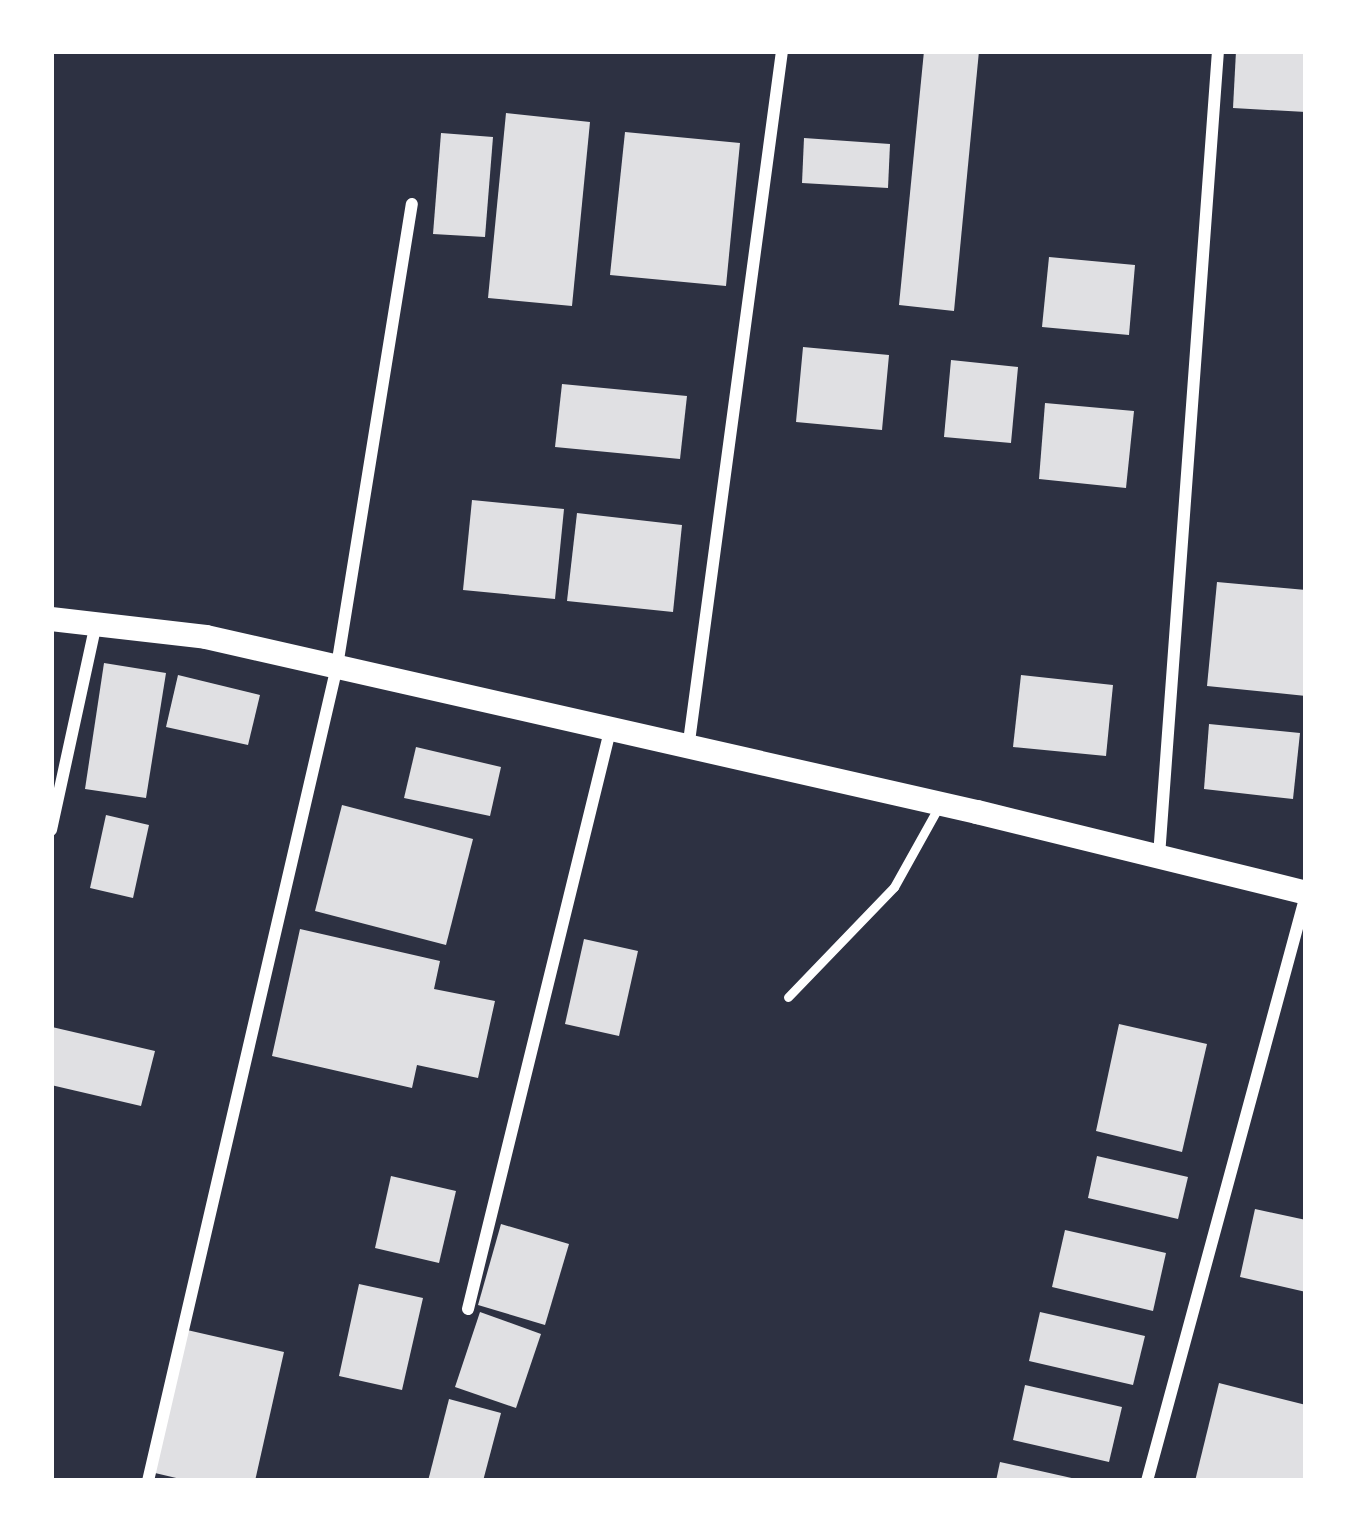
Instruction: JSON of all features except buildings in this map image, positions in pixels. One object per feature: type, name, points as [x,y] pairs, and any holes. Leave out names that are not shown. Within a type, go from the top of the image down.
[{"type":"main road","points":[[51,619],[206,637],[687,750],[941,804],[1306,894]]},
{"type":"street","points":[[687,750],[782,51]]},
{"type":"street","points":[[1159,856],[1218,51]]},
{"type":"street","points":[[148,1481],[338,666],[412,204]]},
{"type":"street","points":[[51,830],[96,624]]},
{"type":"street","points":[[468,1310],[610,731]]},
{"type":"street","points":[[1147,1481],[1306,894]]},
{"type":"lane","points":[[788,997],[894,887],[941,804]]}]
